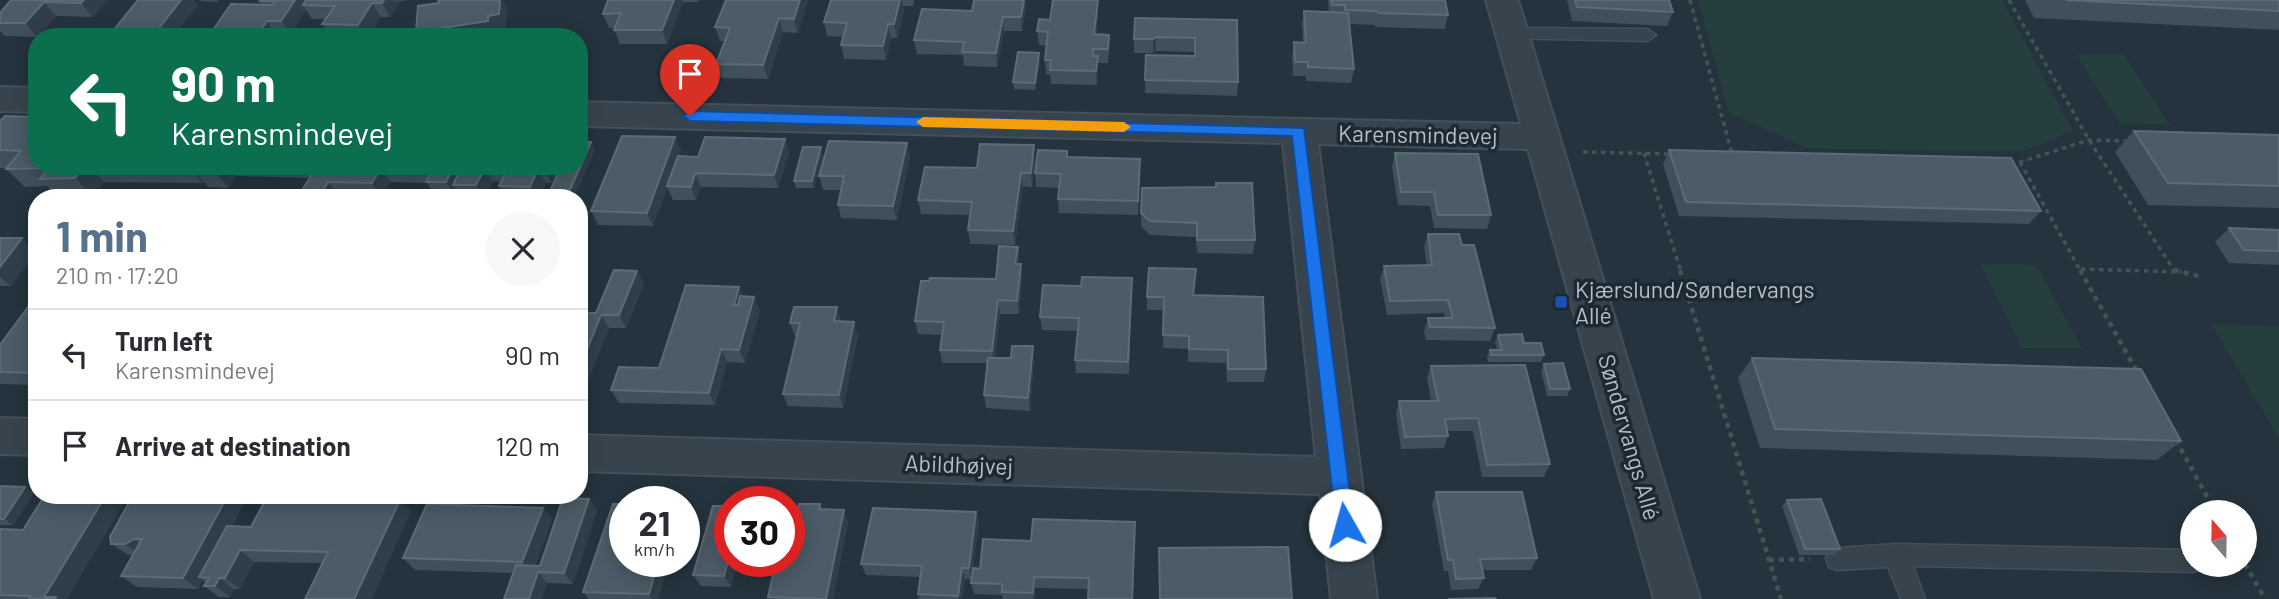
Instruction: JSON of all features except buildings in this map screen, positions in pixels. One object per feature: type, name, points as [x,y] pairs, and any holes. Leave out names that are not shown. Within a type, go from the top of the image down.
[{"type":"street","name":"Søndervangs Allé","points":[[1507,17],[1677,599]]},
{"type":"street","points":[[0,99],[28,100]]},
{"type":"street","name":"Karensmindevej","points":[[588,114],[1299,131],[1545,144]]},
{"type":"street","points":[[1299,131],[1354,599]]},
{"type":"street","points":[[0,436],[28,437]]},
{"type":"street","name":"Abildhøjvej","points":[[588,453],[1339,476]]},
{"type":"lane","name":"Søndervangs Allé","points":[[1507,17],[1647,35]]},
{"type":"lane","points":[[1896,555],[1913,599]]},
{"type":"lane","points":[[1838,559],[1896,555],[2180,561]]},
{"type":"path","points":[[1690,0],[1732,155],[1720,155]]},
{"type":"path","points":[[2009,0],[2089,140],[2174,270]]},
{"type":"path","points":[[2007,162],[2020,162],[2089,140],[2143,142]]},
{"type":"path","points":[[1545,144],[1682,154]]},
{"type":"path","points":[[1644,153],[1781,599]]},
{"type":"path","points":[[2020,162],[2141,379]]},
{"type":"path","points":[[2080,269],[2174,270],[2203,277]]},
{"type":"path","points":[[2175,440],[2209,500]]},
{"type":"path","points":[[1769,560],[1838,559]]},
{"type":"path","points":[[2253,578],[2265,599]]},
{"type":"green space","points":[[1698,0],[2002,0],[2073,131],[2024,151],[1810,149],[1729,113]]},
{"type":"green space","points":[[2076,54],[2124,55],[2170,125],[2119,123]]},
{"type":"green space","points":[[1980,264],[2037,265],[2082,349],[2022,348]]},
{"type":"green space","points":[[2211,324],[2279,326],[2279,438]]},
{"type":"slow traffic","points":[[923,122],[1124,127]]},
{"type":"place","name":"Kjærslund/Søndervangs Allé","points":[[1561,302]]},
{"type":"route","points":[[690,116],[1299,131],[1345,525]]}]
